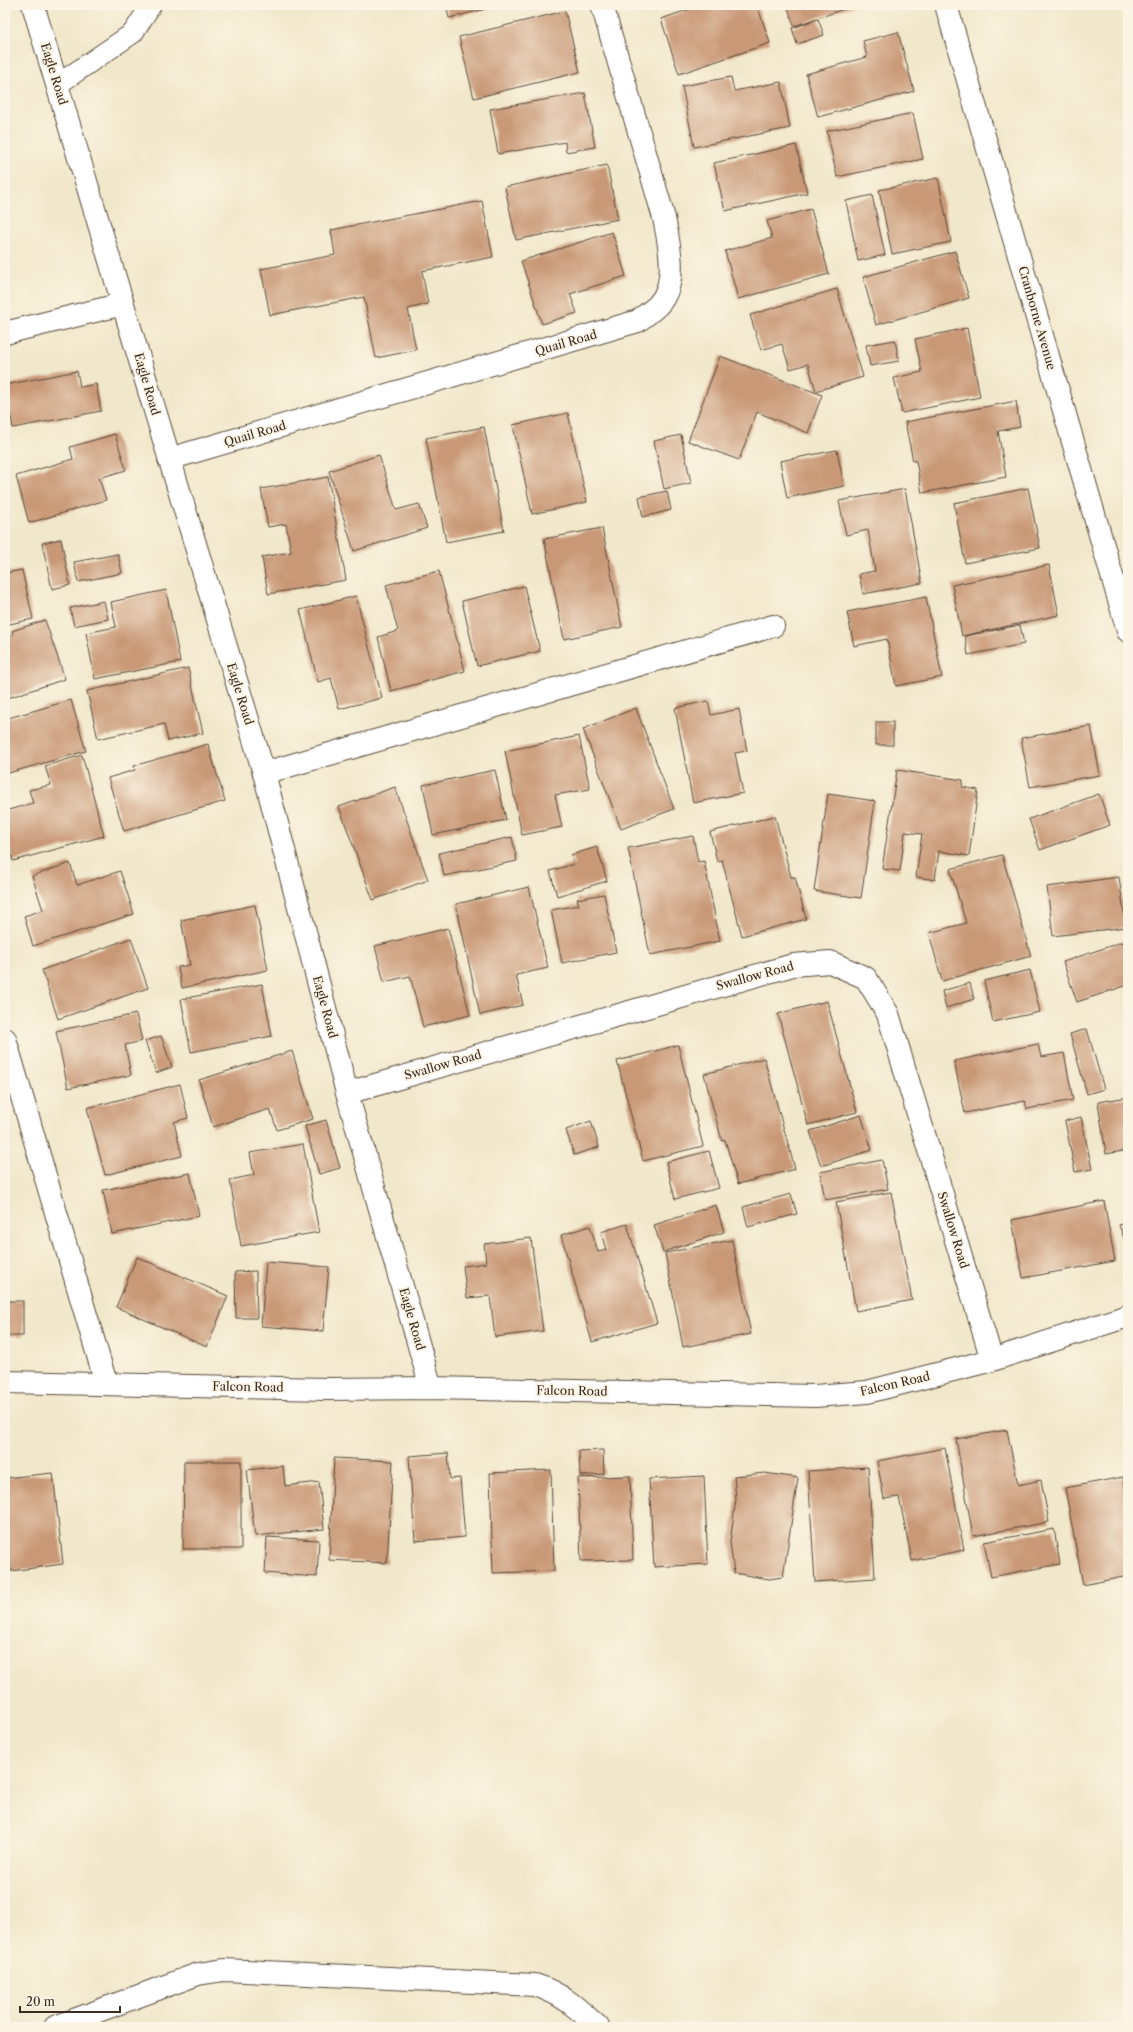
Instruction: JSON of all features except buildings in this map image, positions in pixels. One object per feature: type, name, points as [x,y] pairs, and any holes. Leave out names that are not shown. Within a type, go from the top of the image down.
[{"type":"street","name":"Eagle Road","points":[[33,5],[264,773],[347,1093],[431,1388]]},
{"type":"street","name":"Quail Road","points":[[169,459],[638,321],[658,304],[670,281],[671,251],[664,218],[602,5]]},
{"type":"street","name":"Cranborne Avenue","points":[[946,5],[1128,631]]},
{"type":"street","points":[[5,333],[123,304]]},
{"type":"street","points":[[264,773],[773,626]]},
{"type":"street","name":"Swallow Road","points":[[347,1093],[793,965],[830,962],[866,978],[888,1014],[992,1360]]},
{"type":"street","points":[[6,1044],[106,1383]]},
{"type":"street","name":"Falcon Road","points":[[5,1382],[106,1383],[326,1389],[431,1388],[815,1396],[867,1392],[992,1360],[1128,1316]]},
{"type":"street","points":[[55,2027],[198,1974],[224,1970],[535,1985],[553,1990],[569,2000],[598,2027]]},
{"type":"lane","points":[[57,85],[133,33],[150,5]]}]
